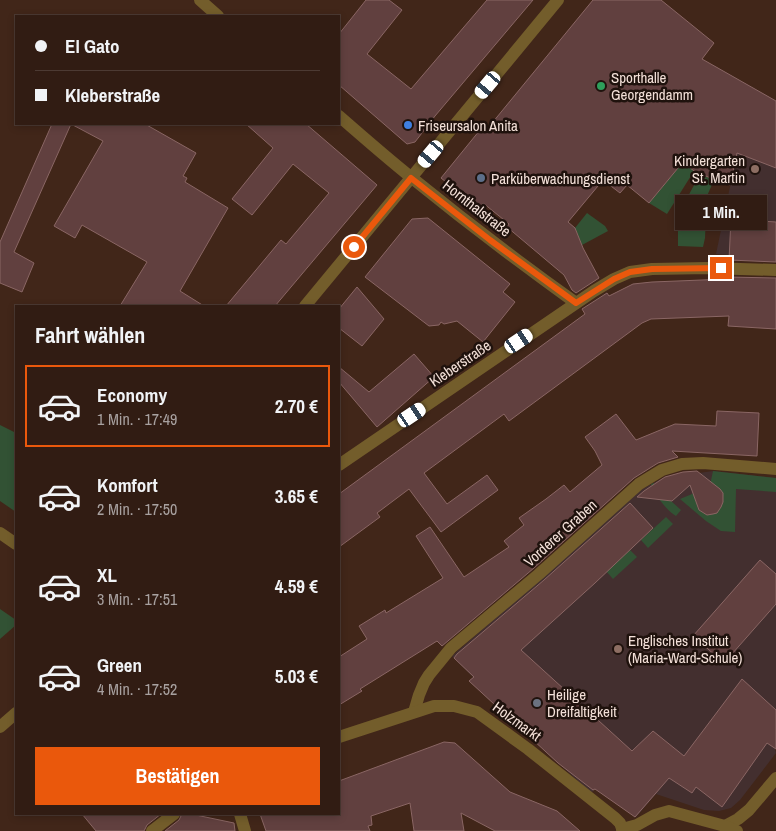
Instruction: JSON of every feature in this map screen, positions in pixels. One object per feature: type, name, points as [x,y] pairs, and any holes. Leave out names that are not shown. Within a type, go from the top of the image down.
[{"type":"street","points":[[200,0],[217,15]]},
{"type":"street","points":[[305,305],[558,0]]},
{"type":"street","name":"Hornthalstraße","points":[[340,117],[411,178],[490,240],[576,303]]},
{"type":"street","name":"Kleberstraße","points":[[340,464],[614,279],[630,272],[652,269],[776,270]]},
{"type":"street","name":"Vorderer Graben","points":[[414,712],[419,694],[429,675],[451,648],[539,574],[639,484],[662,470],[682,464],[703,463],[776,470]]},
{"type":"street","points":[[0,532],[15,543]]},
{"type":"street","name":"Holzmarkt","points":[[340,737],[434,706],[454,706],[477,712],[528,748],[615,818],[622,830]]},
{"type":"street","points":[[0,727],[15,714]]},
{"type":"street","points":[[725,826],[738,820],[749,810],[776,778]]},
{"type":"street","points":[[622,830],[637,825],[655,815],[669,811],[737,831]]},
{"type":"street","points":[[152,831],[173,815]]},
{"type":"street","points":[[240,815],[246,831]]},
{"type":"shaded area","name":"Kindergarten St. Martin","points":[[713,65],[776,101],[776,258],[716,254],[737,153],[693,90]]},
{"type":"shaded area","name":"Englisches Institut (Maria-Ward-Schule)","points":[[713,471],[776,478],[776,753],[740,800],[731,808],[719,811],[704,810],[656,794],[636,817],[595,789],[591,793],[469,681],[473,677],[452,656],[642,489],[663,478]]},
{"type":"green space","points":[[683,162],[694,171],[667,214],[649,203]]},
{"type":"green space","points":[[700,174],[714,180],[707,196],[703,247],[678,246],[678,215]]},
{"type":"green space","points":[[587,213],[605,226],[608,231],[582,245],[575,228]]},
{"type":"green space","points":[[0,425],[15,432],[15,511],[0,501]]},
{"type":"green space","points":[[713,471],[776,478],[776,492],[736,489],[735,532],[721,531],[680,499],[697,492],[697,506],[699,510],[707,514],[719,510],[723,498],[722,492],[718,488],[710,485]]},
{"type":"green space","points":[[654,483],[654,488],[681,510],[676,516],[658,497],[651,484]]},
{"type":"green space","points":[[666,517],[673,524],[648,548],[641,540]]},
{"type":"green space","points":[[630,550],[637,557],[613,579],[606,571]]},
{"type":"green space","points":[[0,609],[15,619],[15,626],[0,639]]},
{"type":"building","points":[[366,0],[389,0],[402,10],[367,54],[411,89],[487,0],[533,0],[415,142],[407,144],[340,86],[340,33]]},
{"type":"building","points":[[593,0],[661,0],[714,43],[702,59],[776,101],[776,168],[737,153],[730,185],[694,171],[683,162],[649,203],[627,185],[620,193],[603,180],[568,222],[575,228],[599,278],[576,293],[572,290],[564,275],[507,227],[509,224],[483,203],[479,208],[441,178],[484,125],[488,128]]},
{"type":"building","points":[[52,125],[71,125],[14,252],[34,263],[22,292],[0,283],[0,242]]},
{"type":"building","points":[[73,125],[147,125],[196,153],[183,176],[187,178],[185,182],[228,208],[180,291],[202,305],[121,305],[147,262],[82,225],[75,238],[54,226],[103,141]]},
{"type":"building","points":[[247,125],[307,125],[377,185],[276,305],[227,305],[281,240],[286,244],[329,193],[293,164],[252,215],[232,199],[273,148]]},
{"type":"building","points":[[428,218],[510,284],[503,292],[515,302],[483,342],[457,321],[444,324],[441,322],[439,325],[429,326],[365,277],[412,219]]},
{"type":"building","points":[[731,219],[776,222],[776,262],[729,260]]},
{"type":"building","points":[[727,277],[776,278],[776,329],[728,326],[729,316],[651,319],[642,323],[509,421],[504,414],[424,473],[447,504],[487,475],[498,490],[441,532],[409,489],[377,513],[380,517],[340,546],[340,493],[585,314],[582,309],[607,293],[609,296],[633,284],[727,279]]},
{"type":"building","points":[[357,287],[384,319],[362,346],[340,329],[340,308]]},
{"type":"building","points":[[414,354],[434,377],[377,427],[340,383],[340,368],[369,392]]},
{"type":"building","points":[[717,411],[759,413],[757,456],[672,451],[678,457],[658,463],[634,478],[534,568],[442,646],[437,641],[360,689],[362,691],[340,704],[340,656],[367,639],[359,626],[385,610],[386,613],[443,578],[416,536],[430,527],[464,577],[509,547],[504,541],[524,525],[519,518],[564,485],[570,492],[602,465],[585,437],[616,414],[636,440],[675,424],[716,426]]},
{"type":"building","points":[[697,471],[723,493],[723,502],[717,513],[707,515],[699,510],[690,485],[672,501],[637,497],[665,477],[683,472]]},
{"type":"building","points":[[630,503],[653,528],[521,650],[632,751],[653,731],[684,756],[742,679],[776,710],[776,749],[767,743],[722,807],[696,787],[692,793],[669,778],[635,817],[595,789],[593,790],[558,763],[469,681],[474,677],[454,658]]},
{"type":"building","points":[[760,560],[776,574],[776,604],[724,663],[693,636]]},
{"type":"building","points":[[444,742],[455,743],[510,792],[557,811],[580,831],[495,831],[461,813],[464,831],[414,831],[410,803],[371,816],[372,825],[368,826],[370,831],[266,831],[260,815],[340,815],[340,781]]},
{"type":"building","points":[[83,815],[160,815],[147,825],[144,831],[96,831]]},
{"type":"building","points":[[182,815],[196,815],[234,823],[235,831],[165,831],[179,820]]},
{"type":"place","name":"Sporthalle Georgendamm","points":[[601,86]]},
{"type":"place","name":"Friseursalon Anita","points":[[408,125]]},
{"type":"place","name":"Kindergarten St. Martin","points":[[755,169]]},
{"type":"place","name":"Parküberwachungsdienst","points":[[481,178]]},
{"type":"place","name":"Englisches Institut (Maria-Ward-Schule)","points":[[618,649]]},
{"type":"place","name":"Heilige Dreifaltigkeit","points":[[537,703]]},
{"type":"route","points":[[354,247],[411,178],[490,240],[576,303],[614,279],[630,272],[652,269],[721,268]]}]
